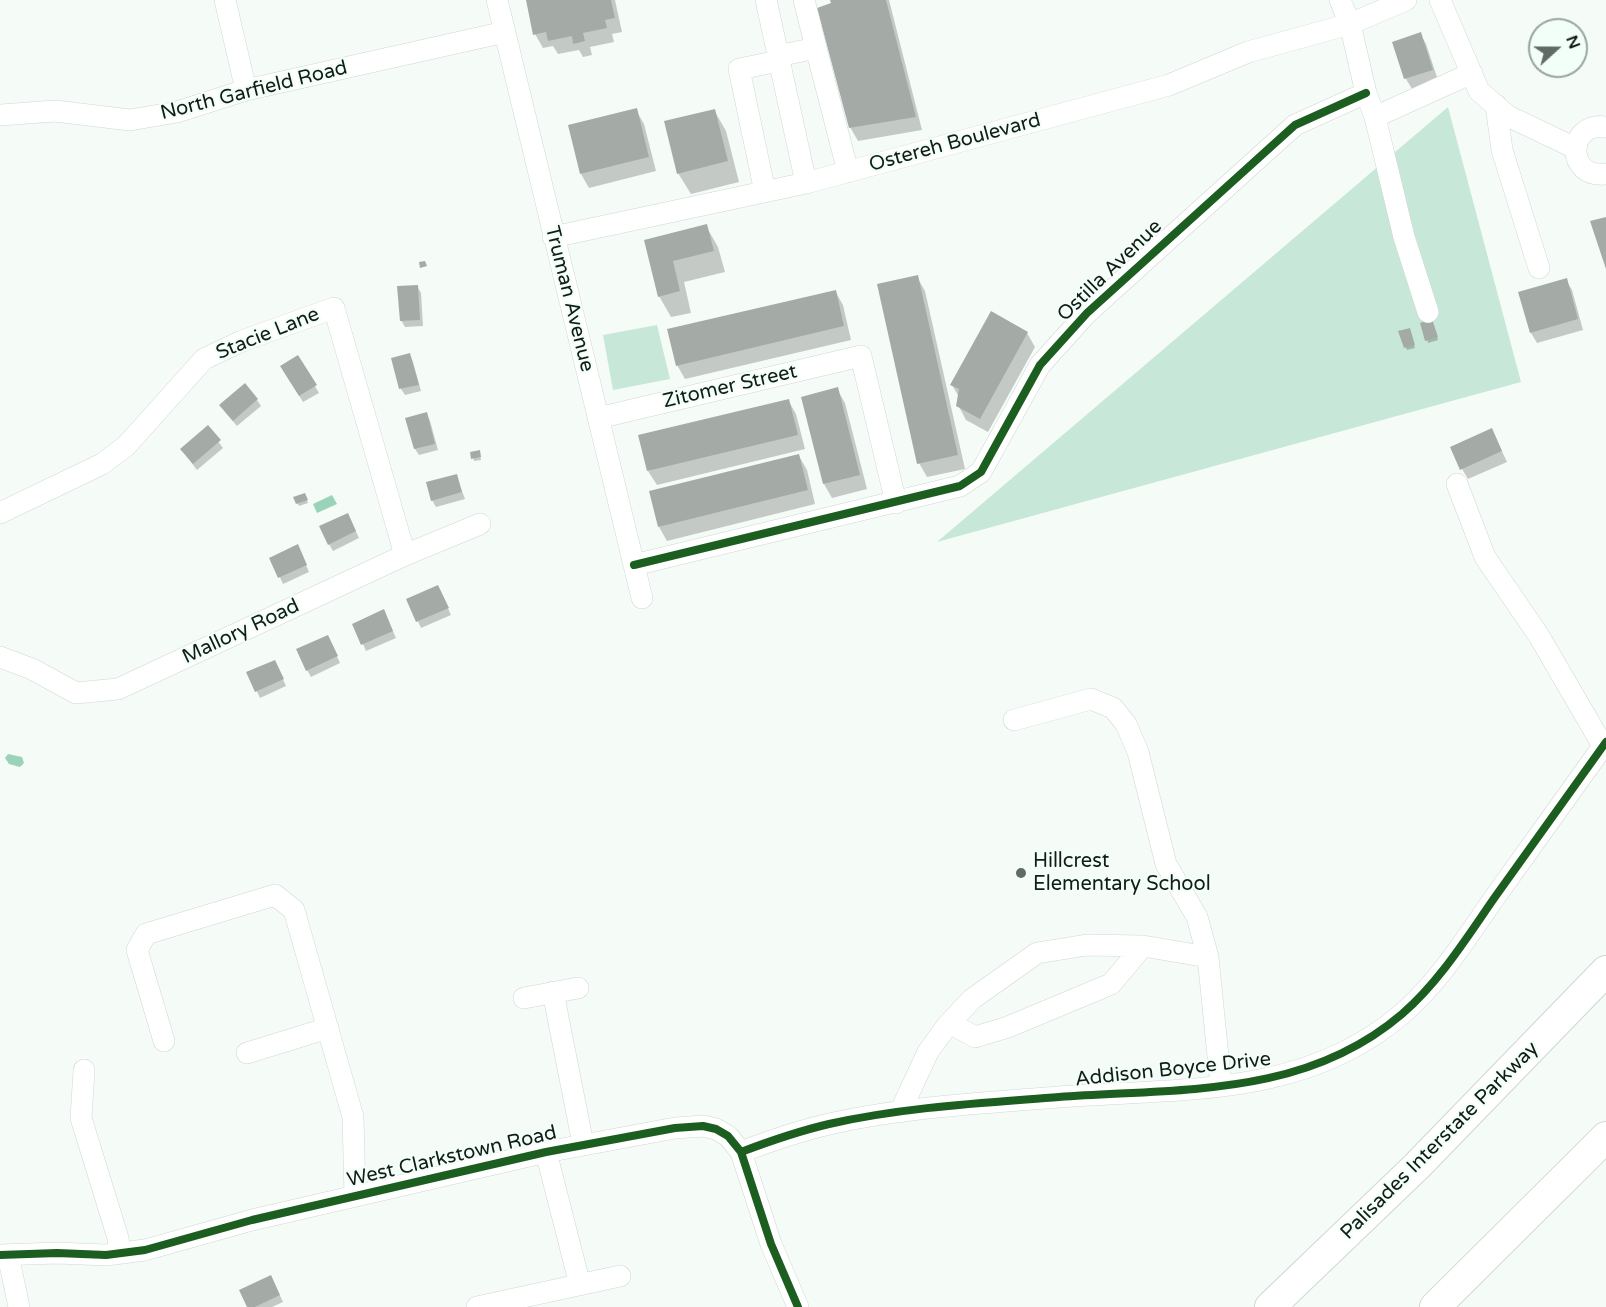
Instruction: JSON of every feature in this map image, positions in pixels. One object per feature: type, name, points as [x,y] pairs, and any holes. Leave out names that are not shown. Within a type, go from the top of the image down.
[{"type":"highway","name":"Palisades Interstate Parkway","points":[[1270,1307],[1433,1150],[1606,971]]},
{"type":"highway","points":[[1436,1307],[1606,1137]]},
{"type":"street","points":[[225,0],[246,90]]},
{"type":"street","name":"Truman Avenue","points":[[497,0],[642,598]]},
{"type":"street","points":[[766,0],[806,183]]},
{"type":"street","points":[[804,0],[848,172]]},
{"type":"street","points":[[1340,0],[1350,24],[1404,237],[1428,312]]},
{"type":"street","name":"Ostereh Boulevard","points":[[553,237],[806,183],[1168,85],[1248,52],[1350,24],[1406,0]]},
{"type":"street","points":[[1440,0],[1479,91],[1508,116],[1575,148]]},
{"type":"street","name":"North Garfield Road","points":[[1,111],[55,111],[130,120],[177,112],[246,90],[505,32]]},
{"type":"street","points":[[765,192],[739,69],[816,48]]},
{"type":"street","points":[[1375,117],[1472,73]]},
{"type":"street","name":"Ostilla Avenue","points":[[634,565],[960,486],[981,472],[1040,365],[1087,313],[1295,125],[1366,93]]},
{"type":"street","points":[[1496,105],[1502,150],[1539,268]]},
{"type":"street","points":[[1606,127],[1595,126],[1583,133],[1575,148],[1579,164],[1584,170],[1599,175],[1606,174]]},
{"type":"street","name":"Stacie Lane","points":[[0,513],[102,464],[126,446],[204,359],[242,341],[334,308],[405,555]]},
{"type":"street","name":"Zitomer Street","points":[[598,418],[861,356],[896,503]]},
{"type":"street","points":[[1457,484],[1485,557],[1539,636],[1605,744]]},
{"type":"street","name":"Mallory Road","points":[[0,657],[32,669],[76,693],[118,689],[405,555],[480,524]]},
{"type":"street","points":[[1014,720],[1091,699],[1113,708],[1126,724],[1138,753],[1166,864],[1197,917],[1209,957],[1221,1086]]},
{"type":"street","name":"Addison Boyce Drive","points":[[741,1152],[810,1128],[900,1112],[1011,1101],[1221,1086],[1262,1080],[1315,1066],[1368,1039],[1417,1000],[1456,952],[1605,744]]},
{"type":"street","points":[[164,1041],[137,950],[146,934],[275,896],[294,910],[353,1117],[355,1197]]},
{"type":"street","points":[[900,1112],[928,1052],[950,1023],[972,999],[1037,953],[1087,945],[1143,946],[1209,957]]},
{"type":"street","points":[[950,1023],[975,1037],[1008,1027],[1111,984],[1143,946]]},
{"type":"street","points":[[524,998],[578,988]]},
{"type":"street","points":[[553,992],[584,1144]]},
{"type":"street","points":[[247,1053],[328,1028]]},
{"type":"street","points":[[84,1070],[81,1118],[120,1253]]},
{"type":"street","name":"West Clarkstown Road","points":[[4,1255],[120,1253],[145,1250],[252,1220],[546,1152],[675,1128],[703,1126],[716,1129],[728,1136],[741,1152],[771,1244],[798,1307]]},
{"type":"street","points":[[546,1152],[580,1285]]},
{"type":"street","points":[[4,1255],[19,1307]]},
{"type":"street","points":[[477,1307],[620,1276]]},
{"type":"shaded area","points":[[1448,107],[1521,382],[937,542]]},
{"type":"shaded area","points":[[657,325],[670,379],[613,390],[603,335]]},
{"type":"shaded area","points":[[332,495],[337,504],[317,513],[313,504]]},
{"type":"shaded area","points":[[8,754],[22,757],[24,763],[20,767],[9,764],[5,758]]},
{"type":"building","points":[[526,0],[611,0],[615,18],[605,20],[607,28],[583,33],[585,41],[573,44],[572,36],[548,41],[546,32],[533,35]]},
{"type":"building","points":[[830,0],[886,0],[916,117],[849,128],[817,8],[831,3]]},
{"type":"building","points":[[1421,32],[1433,70],[1404,79],[1392,42]]},
{"type":"building","points":[[637,108],[649,157],[580,174],[568,125]]},
{"type":"building","points":[[715,109],[728,161],[677,174],[664,121]]},
{"type":"building","points":[[1606,217],[1606,269],[1590,221]]},
{"type":"building","points":[[707,224],[714,251],[673,261],[680,291],[658,297],[644,240]]},
{"type":"building","points":[[425,261],[427,266],[420,268],[419,262]]},
{"type":"building","points":[[918,275],[958,455],[917,464],[877,284]]},
{"type":"building","points":[[1567,278],[1578,319],[1530,333],[1518,292]]},
{"type":"building","points":[[418,285],[420,320],[400,321],[397,286]]},
{"type":"building","points":[[836,290],[844,326],[676,366],[667,329]]},
{"type":"building","points":[[991,311],[1028,332],[980,419],[956,406],[959,389],[950,385]]},
{"type":"building","points":[[1432,319],[1438,337],[1425,341],[1420,323]]},
{"type":"building","points":[[1410,328],[1415,345],[1404,348],[1398,331]]},
{"type":"building","points":[[410,353],[419,385],[399,389],[391,358]]},
{"type":"building","points":[[298,355],[317,385],[299,396],[280,366]]},
{"type":"building","points":[[245,383],[258,399],[233,421],[219,405]]},
{"type":"building","points":[[838,387],[860,475],[823,484],[801,397]]},
{"type":"building","points":[[789,399],[798,435],[647,471],[638,435]]},
{"type":"building","points":[[427,412],[435,444],[414,449],[405,418]]},
{"type":"building","points":[[208,425],[221,440],[193,464],[180,449]]},
{"type":"building","points":[[1492,428],[1502,451],[1460,470],[1450,447]]},
{"type":"building","points":[[480,450],[481,457],[471,459],[470,452]]},
{"type":"building","points":[[799,454],[808,490],[658,527],[649,491]]},
{"type":"building","points":[[457,474],[462,492],[431,501],[426,482]]},
{"type":"building","points":[[305,493],[308,500],[296,504],[293,497]]},
{"type":"building","points":[[348,513],[356,531],[328,545],[319,526]]},
{"type":"building","points":[[298,544],[307,565],[278,578],[269,558]]},
{"type":"building","points":[[438,585],[449,608],[416,622],[406,599]]},
{"type":"building","points":[[384,609],[393,631],[361,645],[352,624]]},
{"type":"building","points":[[328,635],[338,656],[306,671],[296,649]]},
{"type":"building","points":[[275,660],[284,679],[255,692],[246,672]]},
{"type":"building","points":[[271,1275],[280,1295],[255,1307],[247,1307],[239,1290]]},
{"type":"cycle path","points":[[634,565],[960,486],[981,472],[1040,365],[1087,313],[1295,125],[1366,93]]},
{"type":"cycle path","points":[[741,1152],[818,1127],[886,1113],[1002,1101],[1195,1089],[1239,1084],[1282,1075],[1324,1061],[1364,1041],[1402,1014],[1429,987],[1606,742]]},
{"type":"cycle path","points":[[0,1255],[57,1253],[106,1255],[145,1250],[252,1220],[546,1152],[675,1128],[703,1126],[716,1129],[728,1136],[741,1152],[771,1244],[798,1307]]},
{"type":"place","name":"Hillcrest Elementary School","points":[[1021,873]]}]
